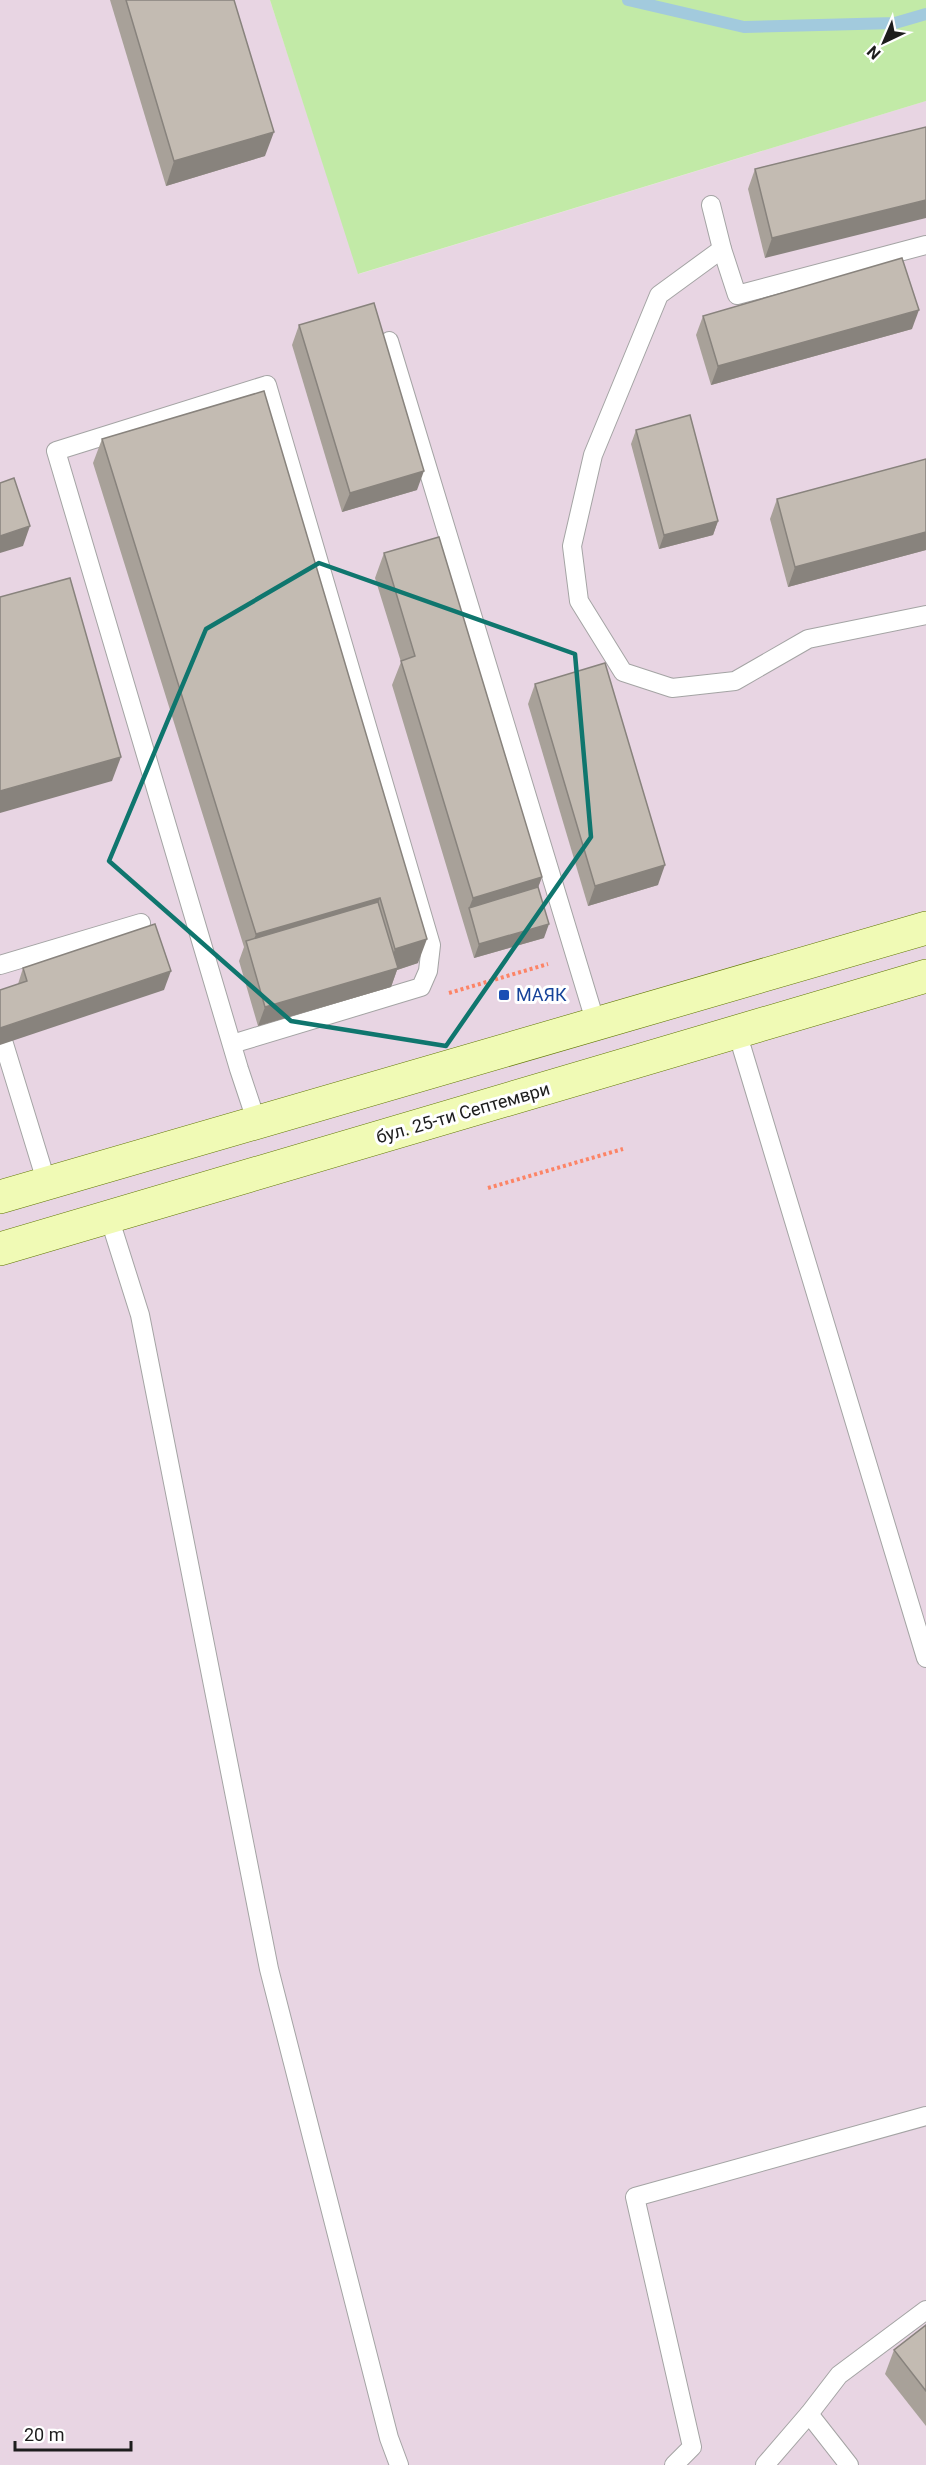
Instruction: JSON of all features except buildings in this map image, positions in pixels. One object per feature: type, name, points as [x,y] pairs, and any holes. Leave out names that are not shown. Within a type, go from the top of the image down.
[{"type":"main road","points":[[0,1197],[926,928]]},
{"type":"main road","name":"бул. 25-ти Септември","points":[[0,1249],[926,976]]},
{"type":"lane","points":[[711,205],[737,295],[926,244]]},
{"type":"lane","points":[[722,249],[658,295],[593,455],[572,546],[579,601],[623,672],[672,688],[735,681],[808,639],[926,615]]},
{"type":"lane","points":[[389,341],[596,1024]]},
{"type":"lane","points":[[232,1044],[422,987],[428,971],[431,945],[267,385],[56,451],[232,1044],[257,1123]]},
{"type":"lane","points":[[0,965],[141,923]]},
{"type":"lane","points":[[737,1032],[926,1658]]},
{"type":"lane","points":[[4,1044],[5,1066],[46,1184]]},
{"type":"lane","points":[[109,1217],[140,1315],[269,1968],[388,2438],[399,2465]]},
{"type":"lane","points":[[674,2465],[692,2447],[635,2197],[926,2116]]},
{"type":"lane","points":[[765,2465],[840,2375],[926,2310]]},
{"type":"lane","points":[[809,2414],[849,2465]]},
{"type":"path","points":[[477,986],[547,964]]},
{"type":"path","points":[[488,1188],[622,1149]]},
{"type":"highlighted area","points":[[319,563],[575,654],[591,837],[446,1046],[291,1021],[109,861],[206,629]]},
{"type":"shaded area","points":[[0,0],[270,0],[359,274],[926,101],[926,2465],[0,2465]]},
{"type":"green space","points":[[270,0],[926,0],[926,101],[358,274]]},
{"type":"waterway","points":[[628,0],[744,27],[895,23],[926,14]]},
{"type":"place","name":"МАЯК","points":[[504,995]]}]
